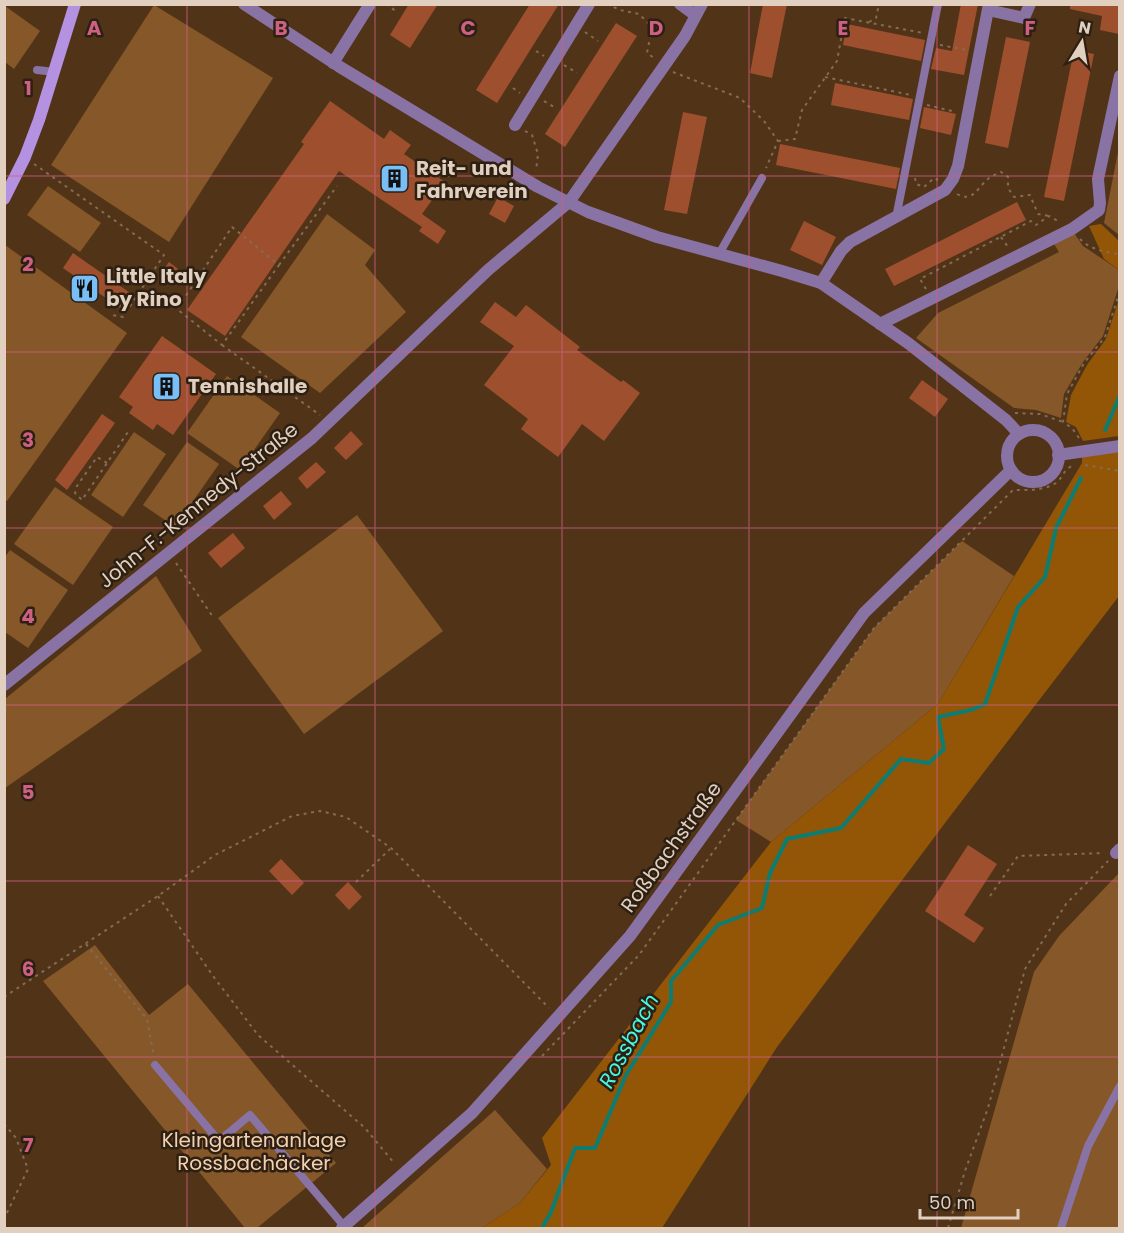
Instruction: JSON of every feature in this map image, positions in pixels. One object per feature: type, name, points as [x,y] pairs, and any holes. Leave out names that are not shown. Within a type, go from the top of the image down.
[{"type":"main road","points":[[6,194],[25,157],[55,72],[75,4]]},
{"type":"street","points":[[244,4],[333,63],[531,182],[569,202],[614,223],[821,283],[908,343],[1006,420],[1019,434]]},
{"type":"street","points":[[333,63],[370,4]]},
{"type":"street","points":[[515,125],[589,4]]},
{"type":"street","points":[[680,4],[699,10]]},
{"type":"street","points":[[821,283],[841,251],[850,243],[945,190],[948,186],[958,166],[989,8],[1024,18],[1029,4]]},
{"type":"street","name":"John-F.-Kennedy-Straße","points":[[4,685],[294,453],[330,422],[488,270],[569,202],[685,36],[699,10]]},
{"type":"street","points":[[880,324],[1072,229],[1099,210],[1098,179],[1119,76]]},
{"type":"street","points":[[1028,431],[1045,434],[1052,439],[1057,447],[1058,455],[1054,471],[1040,481],[1032,482],[1016,476],[1008,462],[1009,446],[1019,434],[1028,431]]},
{"type":"street","points":[[1058,455],[1119,447]]},
{"type":"street","name":"Roßbachstraße","points":[[343,1227],[472,1113],[630,936],[864,613],[1011,470]]},
{"type":"lane","points":[[896,218],[938,4]]},
{"type":"lane","points":[[37,70],[55,72]]},
{"type":"lane","points":[[718,254],[762,178]]},
{"type":"lane","points":[[155,1065],[219,1141],[250,1115],[343,1227]]},
{"type":"lane","points":[[1061,1228],[1088,1146],[1119,1086]]},
{"type":"path","points":[[386,4],[398,12]]},
{"type":"path","points":[[607,4],[620,10],[639,14],[652,27],[647,53],[664,67],[740,98],[764,121],[778,141]]},
{"type":"path","points":[[869,22],[876,18],[879,4]]},
{"type":"path","points":[[778,141],[795,139],[802,110],[837,62],[845,18],[869,22],[979,53]]},
{"type":"path","points":[[825,77],[919,99],[967,115]]},
{"type":"path","points":[[515,125],[532,135],[538,154],[537,169],[531,182]]},
{"type":"path","points":[[762,178],[778,141]]},
{"type":"path","points":[[25,157],[164,255],[123,317],[112,315]]},
{"type":"path","points":[[907,162],[914,165],[916,184],[924,187],[934,178],[959,196],[967,197],[975,195],[988,179],[1000,172],[1008,177],[1008,188],[1014,197],[1030,195],[1038,214],[1049,216],[1072,229],[1084,243],[1103,252],[1119,254],[1119,260]]},
{"type":"path","points":[[222,345],[337,186]]},
{"type":"path","points":[[920,279],[1030,221],[1036,225],[1049,216]]},
{"type":"path","points":[[279,265],[231,227],[177,309],[222,345],[330,422]]},
{"type":"path","points":[[1063,422],[1067,394],[1084,363],[1105,337],[1119,291]]},
{"type":"path","points":[[1006,420],[1017,412],[1040,414],[1063,422],[1072,428],[1079,439],[1079,451]]},
{"type":"path","points":[[106,463],[97,457],[77,486],[75,493],[82,500],[128,432]]},
{"type":"path","points":[[537,1061],[639,955],[874,628],[1013,490],[1039,490],[1058,482],[1066,469],[1079,464],[1119,471]]},
{"type":"path","points":[[169,553],[213,617]]},
{"type":"path","points":[[4,998],[158,896],[215,855],[292,816],[320,811],[346,817],[391,848],[558,1017]]},
{"type":"path","points":[[356,882],[391,848]]},
{"type":"path","points":[[990,896],[1018,856],[1118,851]]},
{"type":"path","points":[[948,1228],[965,1171],[988,1108],[1025,969],[1066,904],[1118,851]]},
{"type":"path","points":[[158,896],[213,976],[258,1035],[365,1128],[403,1174]]},
{"type":"path","points":[[86,944],[147,1019],[155,1065]]},
{"type":"path","points":[[4,1124],[16,1138],[28,1169],[4,1220]]},
{"type":"green space","points":[[154,5],[273,78],[169,242],[51,165]]},
{"type":"green space","points":[[5,6],[40,31],[14,69],[5,62]]},
{"type":"green space","points":[[1119,147],[1119,235],[1104,223]]},
{"type":"green space","points":[[48,186],[101,223],[80,252],[27,215]]},
{"type":"green space","points":[[327,214],[375,250],[365,265],[406,312],[320,393],[241,337]]},
{"type":"green space","points":[[1074,233],[1083,246],[1119,270],[1119,286],[1103,336],[1083,362],[1064,394],[1061,418],[1036,410],[1014,408],[916,338],[938,313],[1059,252],[1054,244]]},
{"type":"green space","points":[[5,245],[127,333],[7,501],[4,499]]},
{"type":"green space","points":[[227,376],[280,413],[240,470],[187,433]]},
{"type":"green space","points":[[134,432],[166,454],[123,517],[91,495]]},
{"type":"green space","points":[[187,442],[219,464],[175,527],[143,505]]},
{"type":"green space","points":[[55,487],[113,527],[73,585],[14,544]]},
{"type":"green space","points":[[357,515],[443,631],[304,734],[218,618]]},
{"type":"green space","points":[[962,541],[1014,576],[938,704],[771,842],[736,820],[874,628]]},
{"type":"green space","points":[[10,550],[68,590],[28,648],[5,632],[5,557]]},
{"type":"green space","points":[[156,576],[202,651],[5,788],[5,699]]},
{"type":"green space","points":[[1119,873],[1119,1228],[961,1228],[1034,972],[1059,936]]},
{"type":"green space","name":"Kleingartenanlage Rossbachäcker","points":[[95,945],[149,1015],[188,984],[336,1163],[257,1228],[245,1228],[43,981]]},
{"type":"green space","points":[[495,1110],[547,1169],[520,1203],[482,1228],[362,1228]]},
{"type":"shaded area","points":[[1101,224],[1119,241],[1119,270],[1104,259],[1089,226]]},
{"type":"shaded area","points":[[1119,299],[1119,436],[1083,441],[1076,427],[1066,422],[1071,395],[1087,365],[1106,339]]},
{"type":"shaded area","points":[[1119,452],[1119,596],[777,1047],[662,1228],[482,1228],[520,1203],[551,1165],[542,1138],[771,842],[938,704],[1082,463],[1082,456]]},
{"type":"building","points":[[409,4],[438,4],[410,48],[390,35]]},
{"type":"building","points":[[530,4],[559,4],[497,103],[476,90]]},
{"type":"building","points":[[763,4],[787,4],[772,78],[750,73]]},
{"type":"building","points":[[961,4],[978,4],[964,75],[931,69],[936,48],[952,51]]},
{"type":"building","points":[[1070,4],[1119,4],[1119,34],[1100,30],[1102,16],[1070,9]]},
{"type":"building","points":[[616,23],[637,36],[565,147],[545,134]]},
{"type":"building","points":[[847,24],[925,40],[921,61],[843,45]]},
{"type":"building","points":[[1006,37],[1030,42],[1008,148],[985,143]]},
{"type":"building","points":[[1074,50],[1094,54],[1064,201],[1044,197]]},
{"type":"building","points":[[835,83],[913,99],[909,120],[831,105]]},
{"type":"building","name":"Reit- und Fahrverein","points":[[330,101],[384,139],[390,130],[411,145],[404,154],[445,182],[422,214],[446,231],[438,244],[419,231],[422,227],[339,171],[225,336],[187,310],[304,144],[301,142]]},
{"type":"building","points":[[924,107],[956,114],[951,135],[920,128]]},
{"type":"building","points":[[683,112],[707,117],[687,214],[664,210]]},
{"type":"building","points":[[780,144],[900,168],[896,189],[776,165]]},
{"type":"building","points":[[498,197],[514,206],[505,223],[489,214]]},
{"type":"building","points":[[1017,202],[1026,220],[894,286],[885,269]]},
{"type":"building","points":[[804,221],[836,237],[822,265],[790,250]]},
{"type":"building","points":[[73,253],[133,295],[123,310],[63,268]]},
{"type":"building","points":[[169,262],[178,269],[168,283],[159,276]]},
{"type":"building","points":[[495,302],[516,317],[526,305],[580,347],[577,350],[640,393],[604,441],[582,424],[558,457],[521,429],[528,419],[484,385],[514,346],[480,322]]},
{"type":"building","name":"Tennishalle","points":[[162,336],[216,374],[173,435],[157,424],[153,430],[129,413],[133,407],[119,397]]},
{"type":"building","points":[[922,380],[948,399],[935,417],[909,398]]},
{"type":"building","points":[[102,414],[115,423],[67,490],[55,480]]},
{"type":"building","points":[[351,431],[363,444],[346,460],[334,448]]},
{"type":"building","points":[[316,462],[326,472],[307,489],[298,478]]},
{"type":"building","points":[[281,491],[292,504],[274,520],[263,506]]},
{"type":"building","points":[[233,533],[245,548],[221,568],[208,553]]},
{"type":"building","points":[[968,845],[997,864],[964,915],[984,928],[974,943],[925,911]]},
{"type":"building","points":[[281,859],[304,883],[292,895],[269,871]]},
{"type":"building","points":[[348,882],[362,897],[349,910],[335,895]]},
{"type":"waterway","name":"Rossbach","points":[[1105,430],[1120,395]]},
{"type":"waterway","name":"Rossbach","points":[[542,1228],[551,1212],[575,1148],[595,1148],[626,1075],[671,1002],[671,981],[718,925],[762,908],[770,873],[787,839],[841,828],[901,759],[929,763],[944,749],[938,717],[971,710],[985,704],[1018,607],[1045,577],[1056,528],[1081,478]]},
{"type":"place","name":"Reit- und Fahrverein","points":[[395,179]]},
{"type":"place","name":"Little Italy by Rino","points":[[85,288]]},
{"type":"place","name":"Tennishalle","points":[[167,386]]}]
